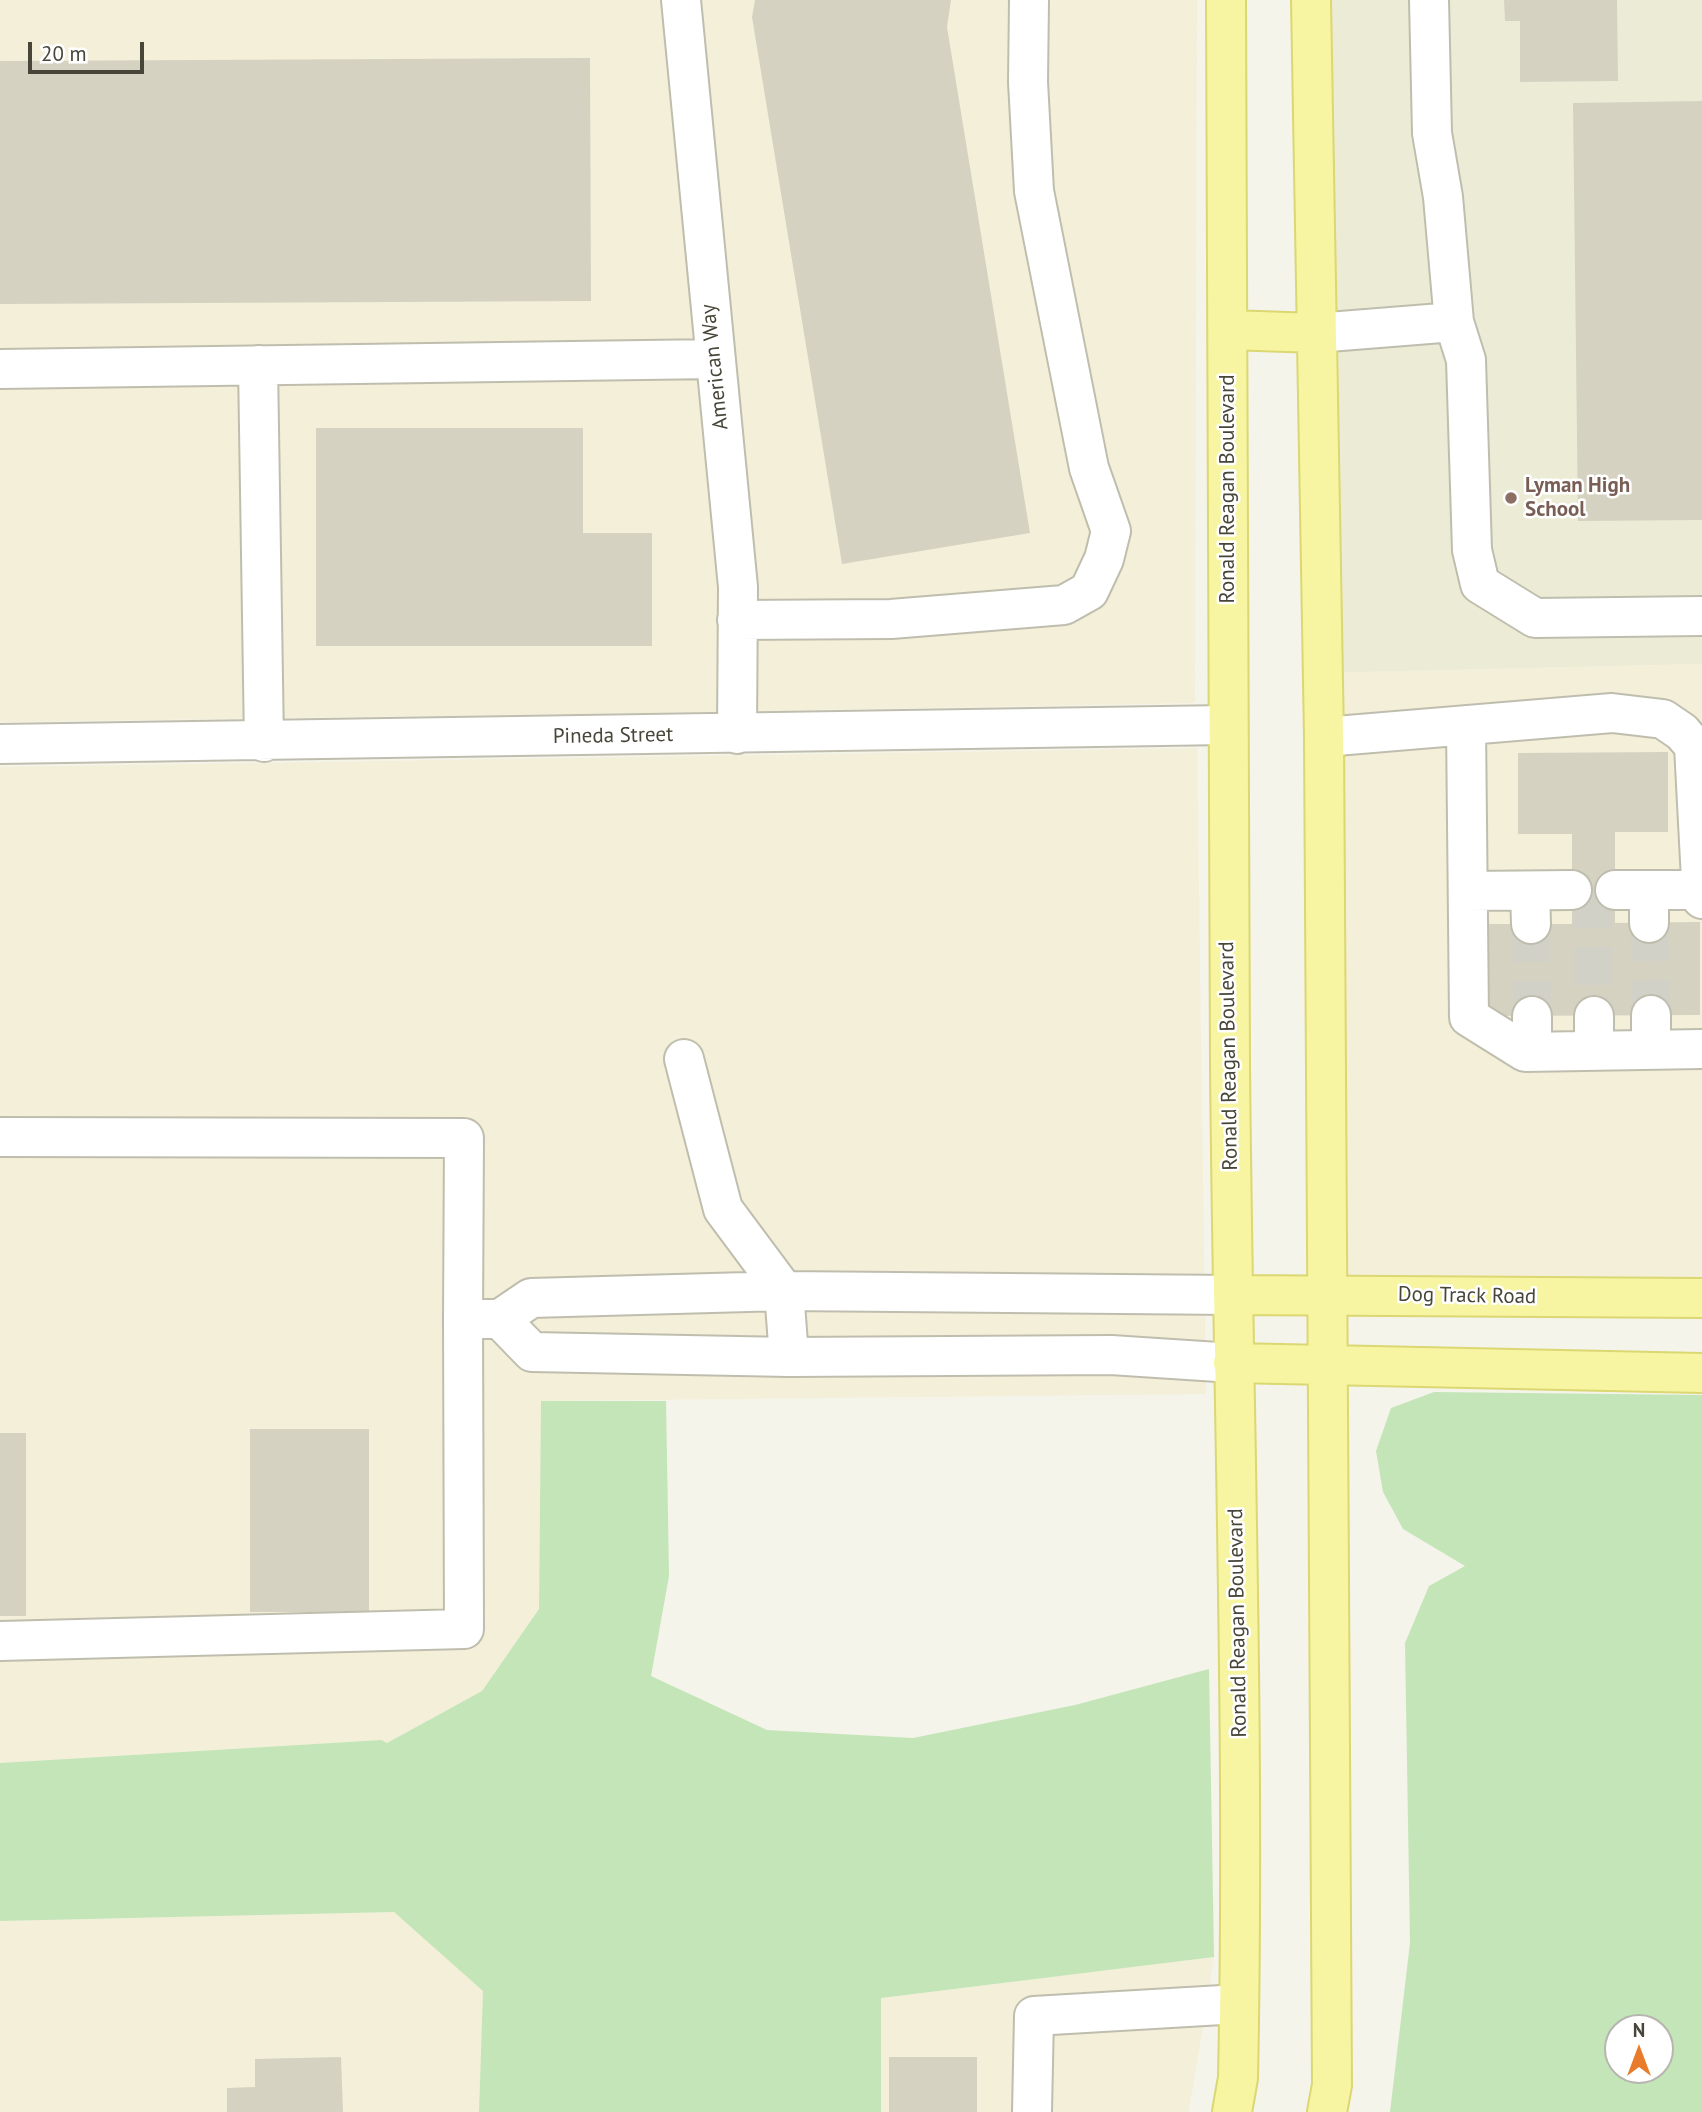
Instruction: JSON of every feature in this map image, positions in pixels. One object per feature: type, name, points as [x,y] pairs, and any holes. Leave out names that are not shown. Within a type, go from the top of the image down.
[{"type":"main road","name":"Ronald Reagan Boulevard","points":[[1226,0],[1229,330],[1226,724],[1233,1363],[1243,1832],[1238,2078],[1232,2112]]},
{"type":"main road","points":[[1311,0],[1324,737],[1332,2085],[1327,2112]]},
{"type":"main road","points":[[1229,330],[1316,333]]},
{"type":"main road","name":"Dog Track Road","points":[[1233,1295],[1702,1298]]},
{"type":"main road","points":[[1233,1363],[1702,1373]]},
{"type":"street","name":"American Way","points":[[681,0],[738,587],[737,734]]},
{"type":"street","points":[[737,620],[891,619],[1064,605],[1089,591],[1104,559],[1111,531],[1089,468],[1034,191],[1028,82],[1029,0]]},
{"type":"street","points":[[1429,0],[1432,133],[1443,197],[1454,322],[1466,360],[1472,550],[1480,584],[1535,618],[1702,616]]},
{"type":"street","points":[[1316,333],[1454,322]]},
{"type":"street","points":[[0,369],[715,359]]},
{"type":"street","points":[[258,365],[264,742]]},
{"type":"street","points":[[1324,737],[1612,713],[1663,719],[1682,732],[1694,746],[1702,895],[1638,901]]},
{"type":"street","name":"Pineda Street","points":[[0,744],[264,742],[1226,724]]},
{"type":"street","points":[[1466,725],[1469,1017],[1525,1052],[1532,1034],[1651,1033],[1702,1049]]},
{"type":"street","points":[[1468,891],[1530,907],[1572,890]]},
{"type":"street","points":[[684,1059],[723,1209],[784,1292],[789,1357]]},
{"type":"street","points":[[0,1137],[464,1138],[481,1319],[464,1629],[0,1641]]},
{"type":"street","points":[[481,1319],[531,1298],[784,1292],[1233,1295]]},
{"type":"street","points":[[615,1353],[617,1297]]},
{"type":"street","points":[[481,1319],[532,1352],[789,1357],[1111,1355],[1233,1363]]},
{"type":"street","points":[[1032,2112],[1034,2016],[1239,2004]]},
{"type":"shaded area","points":[[0,0],[661,0],[718,588],[717,712],[0,722]]},
{"type":"shaded area","points":[[700,0],[1197,0],[1195,703],[756,711]]},
{"type":"shaded area","name":"Lyman High School","points":[[1311,0],[1702,0],[1702,664],[1323,673]]},
{"type":"shaded area","points":[[1702,664],[1702,1298],[1328,1295],[1323,673]]},
{"type":"shaded area","points":[[1197,748],[1206,1394],[541,1401],[539,1609],[482,1691],[387,1743],[381,1740],[0,1763],[0,767]]},
{"type":"shaded area","points":[[394,1912],[484,1991],[479,2112],[0,2112],[0,1921]]},
{"type":"shaded area","points":[[1214,1957],[1189,2112],[881,2112],[881,1998]]},
{"type":"green space","points":[[1434,1392],[1702,1395],[1702,2112],[1390,2112],[1410,1943],[1405,1643],[1429,1586],[1465,1566],[1403,1529],[1383,1492],[1376,1451],[1391,1408]]},
{"type":"green space","points":[[541,1401],[666,1401],[669,1576],[651,1676],[767,1730],[913,1738],[1075,1705],[1209,1669],[1214,1957],[881,1998],[881,2112],[479,2112],[483,1991],[394,1912],[0,1921],[0,1763],[381,1740],[387,1743],[482,1691],[539,1609]]},
{"type":"building","points":[[755,0],[951,0],[947,27],[1030,533],[842,564],[752,17]]},
{"type":"building","points":[[1504,0],[1617,0],[1618,81],[1520,82],[1520,21],[1505,21]]},
{"type":"building","points":[[590,58],[591,301],[0,304],[0,61]]},
{"type":"building","points":[[1702,101],[1702,520],[1578,521],[1573,103]]},
{"type":"building","points":[[316,428],[583,428],[583,533],[652,533],[652,646],[316,646]]},
{"type":"building","points":[[1668,752],[1668,832],[1615,832],[1615,923],[1700,922],[1700,1015],[1486,1016],[1486,924],[1572,924],[1572,834],[1518,834],[1518,753]]},
{"type":"building","points":[[250,1429],[369,1429],[369,1612],[250,1612]]},
{"type":"building","points":[[0,1433],[26,1433],[26,1616],[0,1616]]},
{"type":"building","points":[[341,2057],[343,2112],[227,2112],[227,2088],[255,2087],[255,2059]]},
{"type":"building","points":[[889,2057],[977,2057],[977,2112],[889,2112]]},
{"type":"tunnel","points":[[1593,890],[1594,1016]]},
{"type":"tunnel","points":[[1649,923],[1651,1015]]},
{"type":"tunnel","points":[[1531,924],[1532,1016]]},
{"type":"place","name":"Lyman High School","points":[[1511,498]]}]
